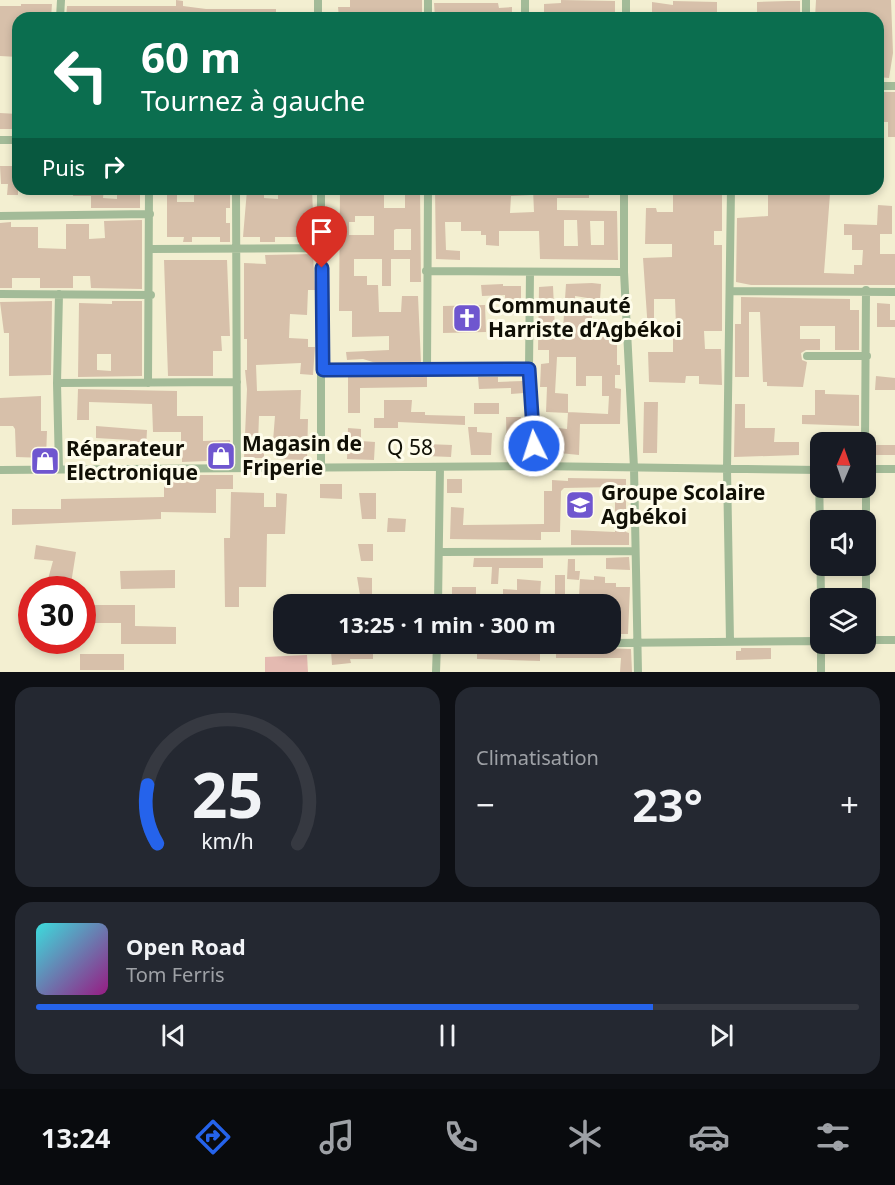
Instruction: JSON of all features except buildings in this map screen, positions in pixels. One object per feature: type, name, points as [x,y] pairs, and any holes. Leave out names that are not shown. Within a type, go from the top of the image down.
[{"type":"street","points":[[148,383],[151,295],[149,195]]},
{"type":"street","points":[[236,195],[237,467]]},
{"type":"street","points":[[321,195],[323,370],[321,466]]},
{"type":"street","points":[[427,369],[428,195]]},
{"type":"street","points":[[624,195],[624,272],[634,468],[638,672]]},
{"type":"street","points":[[730,641],[727,469],[731,195]]},
{"type":"street","points":[[0,216],[150,214]]},
{"type":"street","points":[[150,249],[322,248]]},
{"type":"street","points":[[426,271],[624,272]]},
{"type":"street","points":[[530,272],[529,369],[535,466]]},
{"type":"street","points":[[731,291],[866,290],[895,292]]},
{"type":"street","points":[[865,432],[866,290]]},
{"type":"street","points":[[0,294],[151,295]]},
{"type":"street","points":[[58,294],[59,470]]},
{"type":"street","points":[[807,356],[867,356]]},
{"type":"street","points":[[323,370],[529,369]]},
{"type":"street","points":[[57,383],[237,382]]},
{"type":"street","name":"Q 58","points":[[0,470],[321,466],[810,470]]},
{"type":"street","points":[[439,594],[441,552],[440,466]]},
{"type":"street","points":[[876,468],[895,469]]},
{"type":"street","points":[[820,498],[821,588]]},
{"type":"street","points":[[866,498],[866,588]]},
{"type":"street","points":[[441,552],[635,551]]},
{"type":"street","points":[[876,640],[895,640]]},
{"type":"street","points":[[621,643],[810,642]]},
{"type":"street","points":[[436,672],[437,654]]},
{"type":"street","points":[[821,654],[821,672]]},
{"type":"shaded area","points":[[307,655],[308,672],[265,672],[265,657]]},
{"type":"place","name":"Communauté Harriste d’Agbékoi","points":[[467,318]]},
{"type":"place","name":"Magasin de Friperie","points":[[221,456]]},
{"type":"place","name":"Réparateur Electronique","points":[[45,461]]},
{"type":"place","name":"Groupe Scolaire Agbékoi","points":[[580,505]]},
{"type":"route","points":[[322,268],[323,370],[529,369],[534,446]]}]
